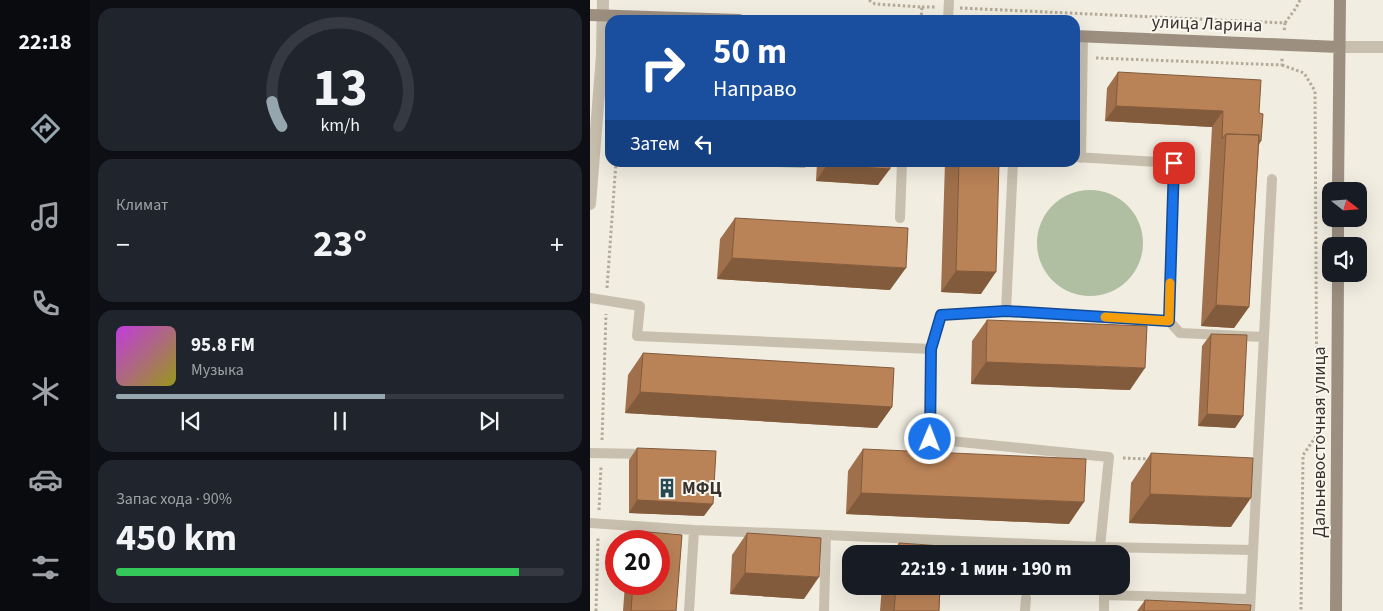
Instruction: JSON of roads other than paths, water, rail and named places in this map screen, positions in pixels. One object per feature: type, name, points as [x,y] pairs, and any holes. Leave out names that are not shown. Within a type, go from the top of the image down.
[{"type":"main road","points":[[1338,182],[1340,0]]},
{"type":"main road","name":"улица Ларина","points":[[1080,36],[1338,47]]},
{"type":"main road","name":"Дальневосточная улица","points":[[1336,611],[1338,282]]},
{"type":"street","points":[[590,204],[602,56],[596,16],[603,0]]},
{"type":"street","points":[[1338,47],[1383,47]]},
{"type":"lane","points":[[948,15],[949,0]]},
{"type":"lane","points":[[1080,158],[1174,163],[1169,321]]},
{"type":"lane","points":[[900,218],[902,167]]},
{"type":"lane","points":[[1006,311],[1013,167]]},
{"type":"lane","points":[[1250,611],[1272,179]]},
{"type":"lane","points":[[590,298],[640,306],[637,336],[931,349]]},
{"type":"lane","points":[[1100,545],[1109,457],[930,439],[931,349],[941,315],[1006,311],[1169,321],[1180,333],[1263,337]]},
{"type":"lane","points":[[590,453],[658,454]]},
{"type":"lane","points":[[594,523],[694,530],[1009,545]]},
{"type":"lane","points":[[689,611],[694,530]]},
{"type":"lane","points":[[824,611],[826,535]]},
{"type":"lane","points":[[1130,550],[1253,550]]},
{"type":"lane","points":[[1130,593],[1250,600]]},
{"type":"lane","points":[[1104,595],[1104,611]]},
{"type":"lane","points":[[1025,611],[1026,598]]},
{"type":"place","name":"МФЦ","points":[[667,488]]}]
